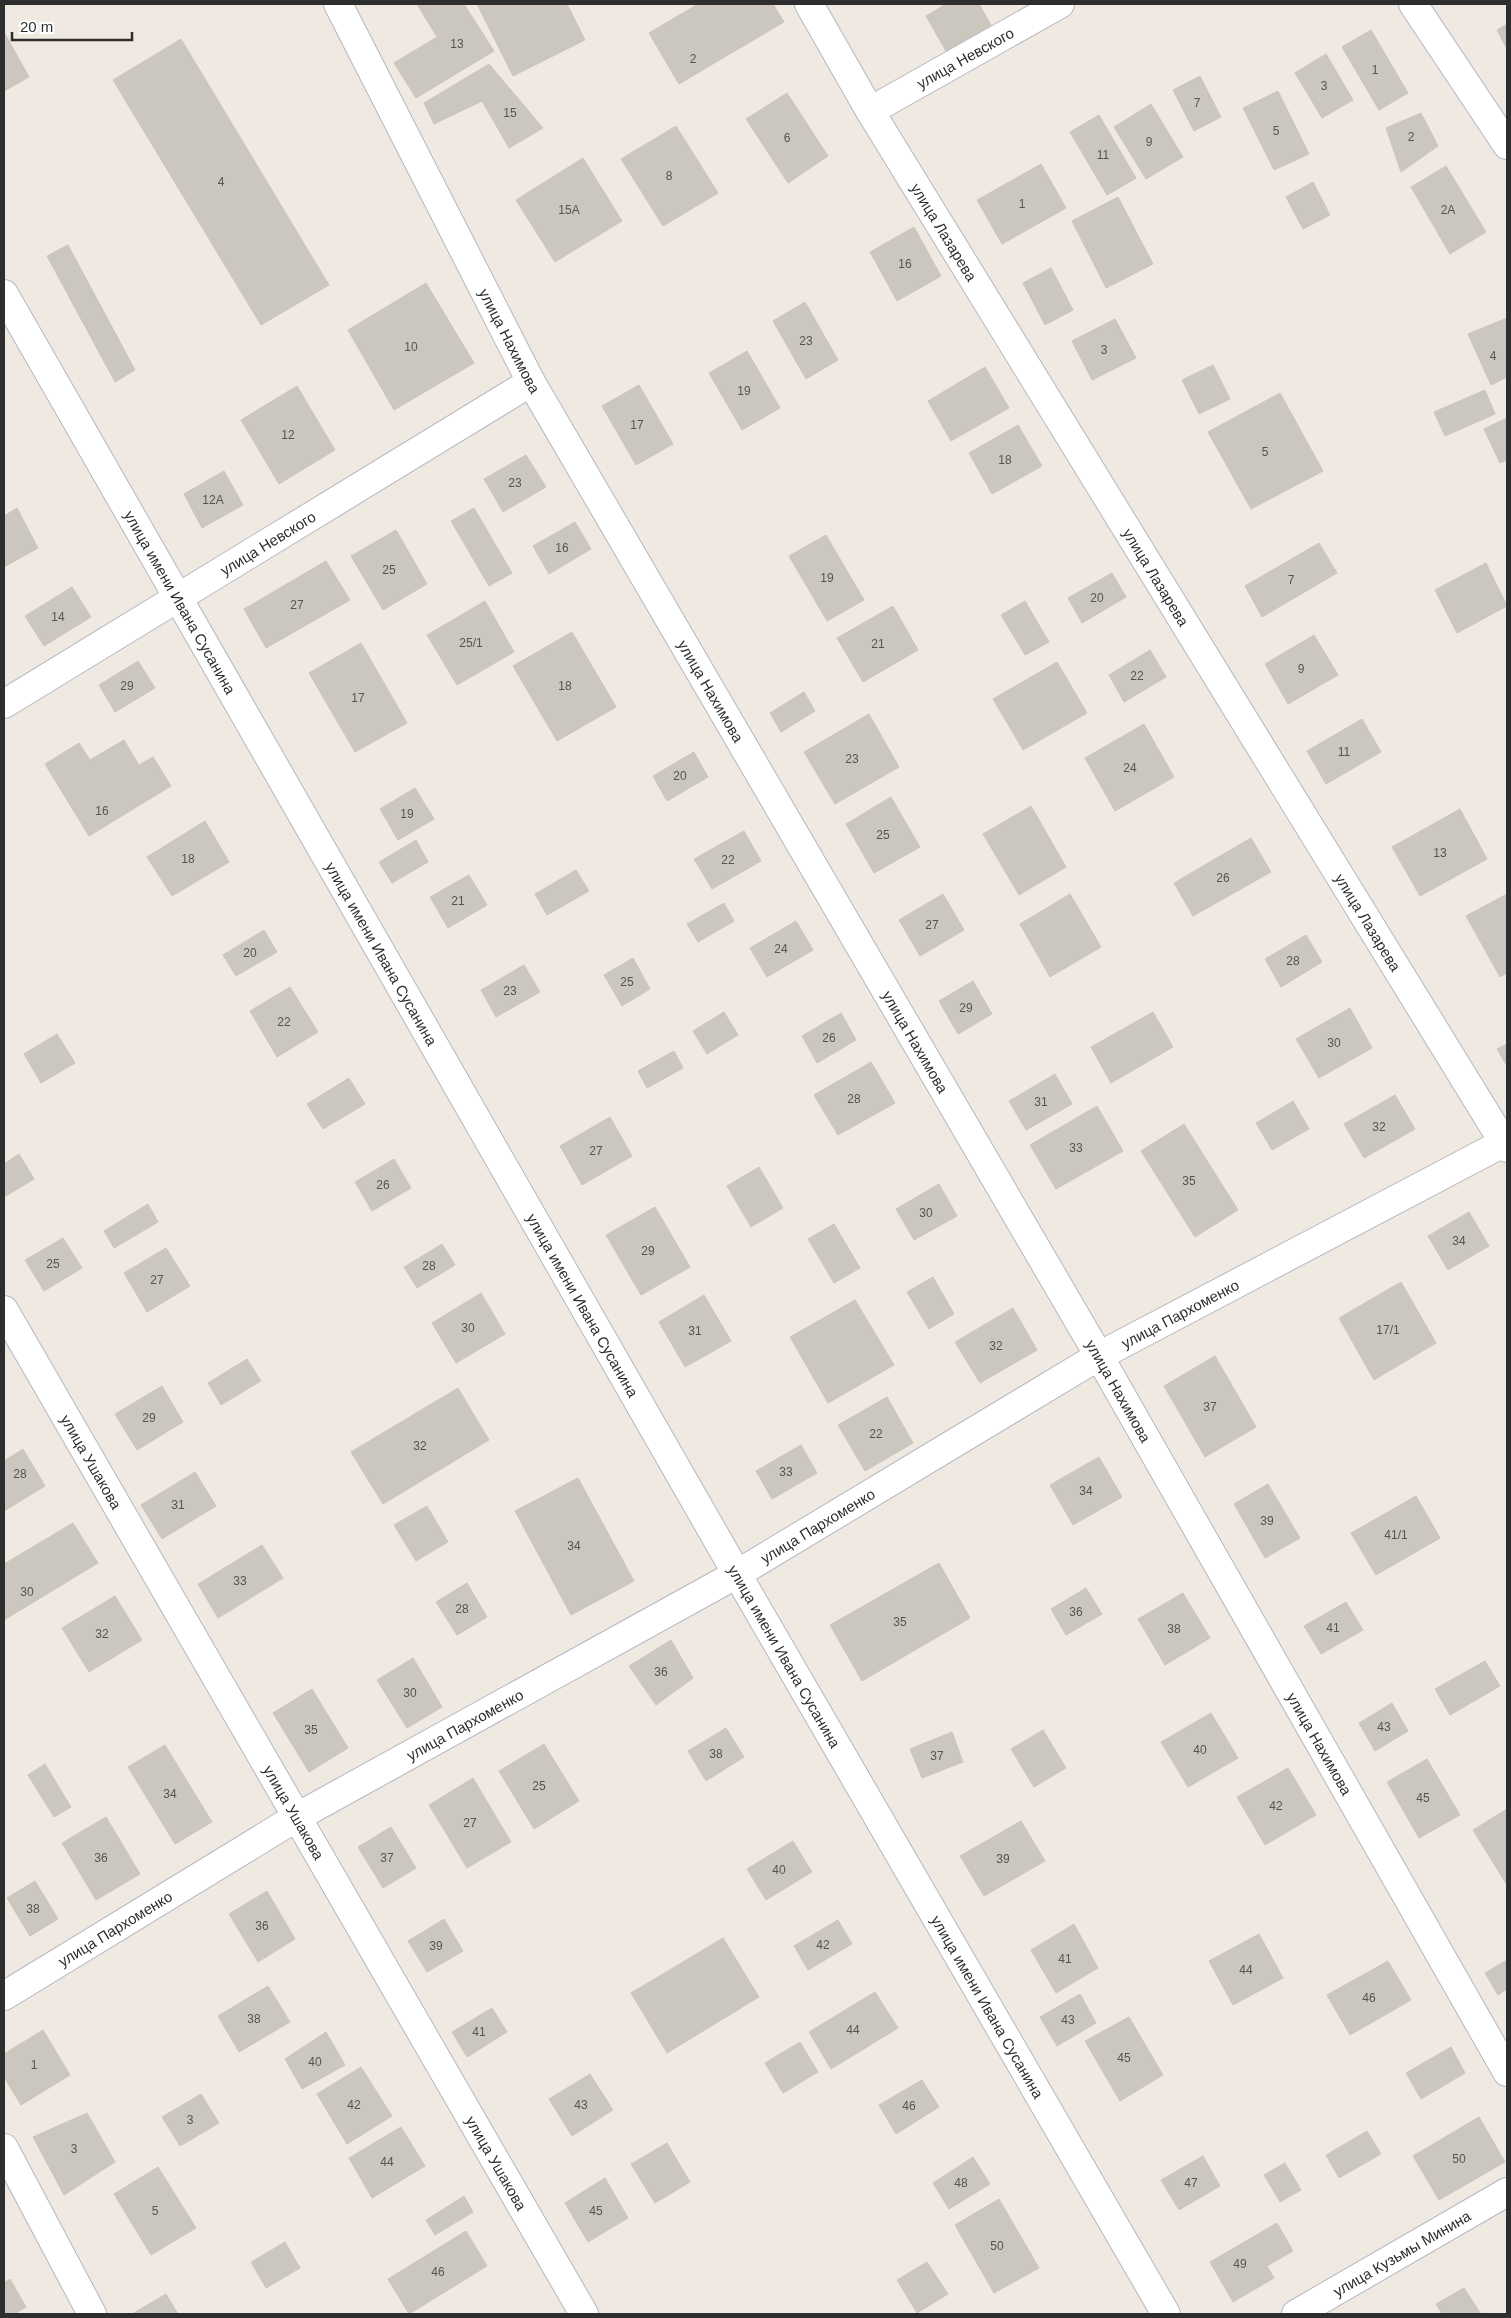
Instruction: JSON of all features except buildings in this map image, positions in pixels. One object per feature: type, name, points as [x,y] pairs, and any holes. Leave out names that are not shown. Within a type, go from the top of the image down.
[{"type":"street","name":"улица Нахимова","points":[[338,4],[531,382],[1099,1356],[1507,2072]]},
{"type":"street","name":"улица Лазарева","points":[[809,4],[870,111],[1506,1144]]},
{"type":"street","name":"улица Невского","points":[[870,111],[1060,4]]},
{"type":"street","points":[[1413,4],[1507,145]]},
{"type":"street","name":"улица имени Ивана Сусанина","points":[[4,294],[737,1574],[1166,2314]]},
{"type":"street","name":"улица Невского","points":[[4,704],[178,600],[531,382]]},
{"type":"street","name":"улица Пархоменко","points":[[4,1996],[297,1816],[737,1574],[1099,1356],[1506,1144]]},
{"type":"street","name":"улица Ушакова","points":[[4,1310],[584,2314]]},
{"type":"street","points":[[4,2148],[92,2314]]},
{"type":"street","name":"улица Кузьмы Минина","points":[[1296,2314],[1507,2192]]}]
